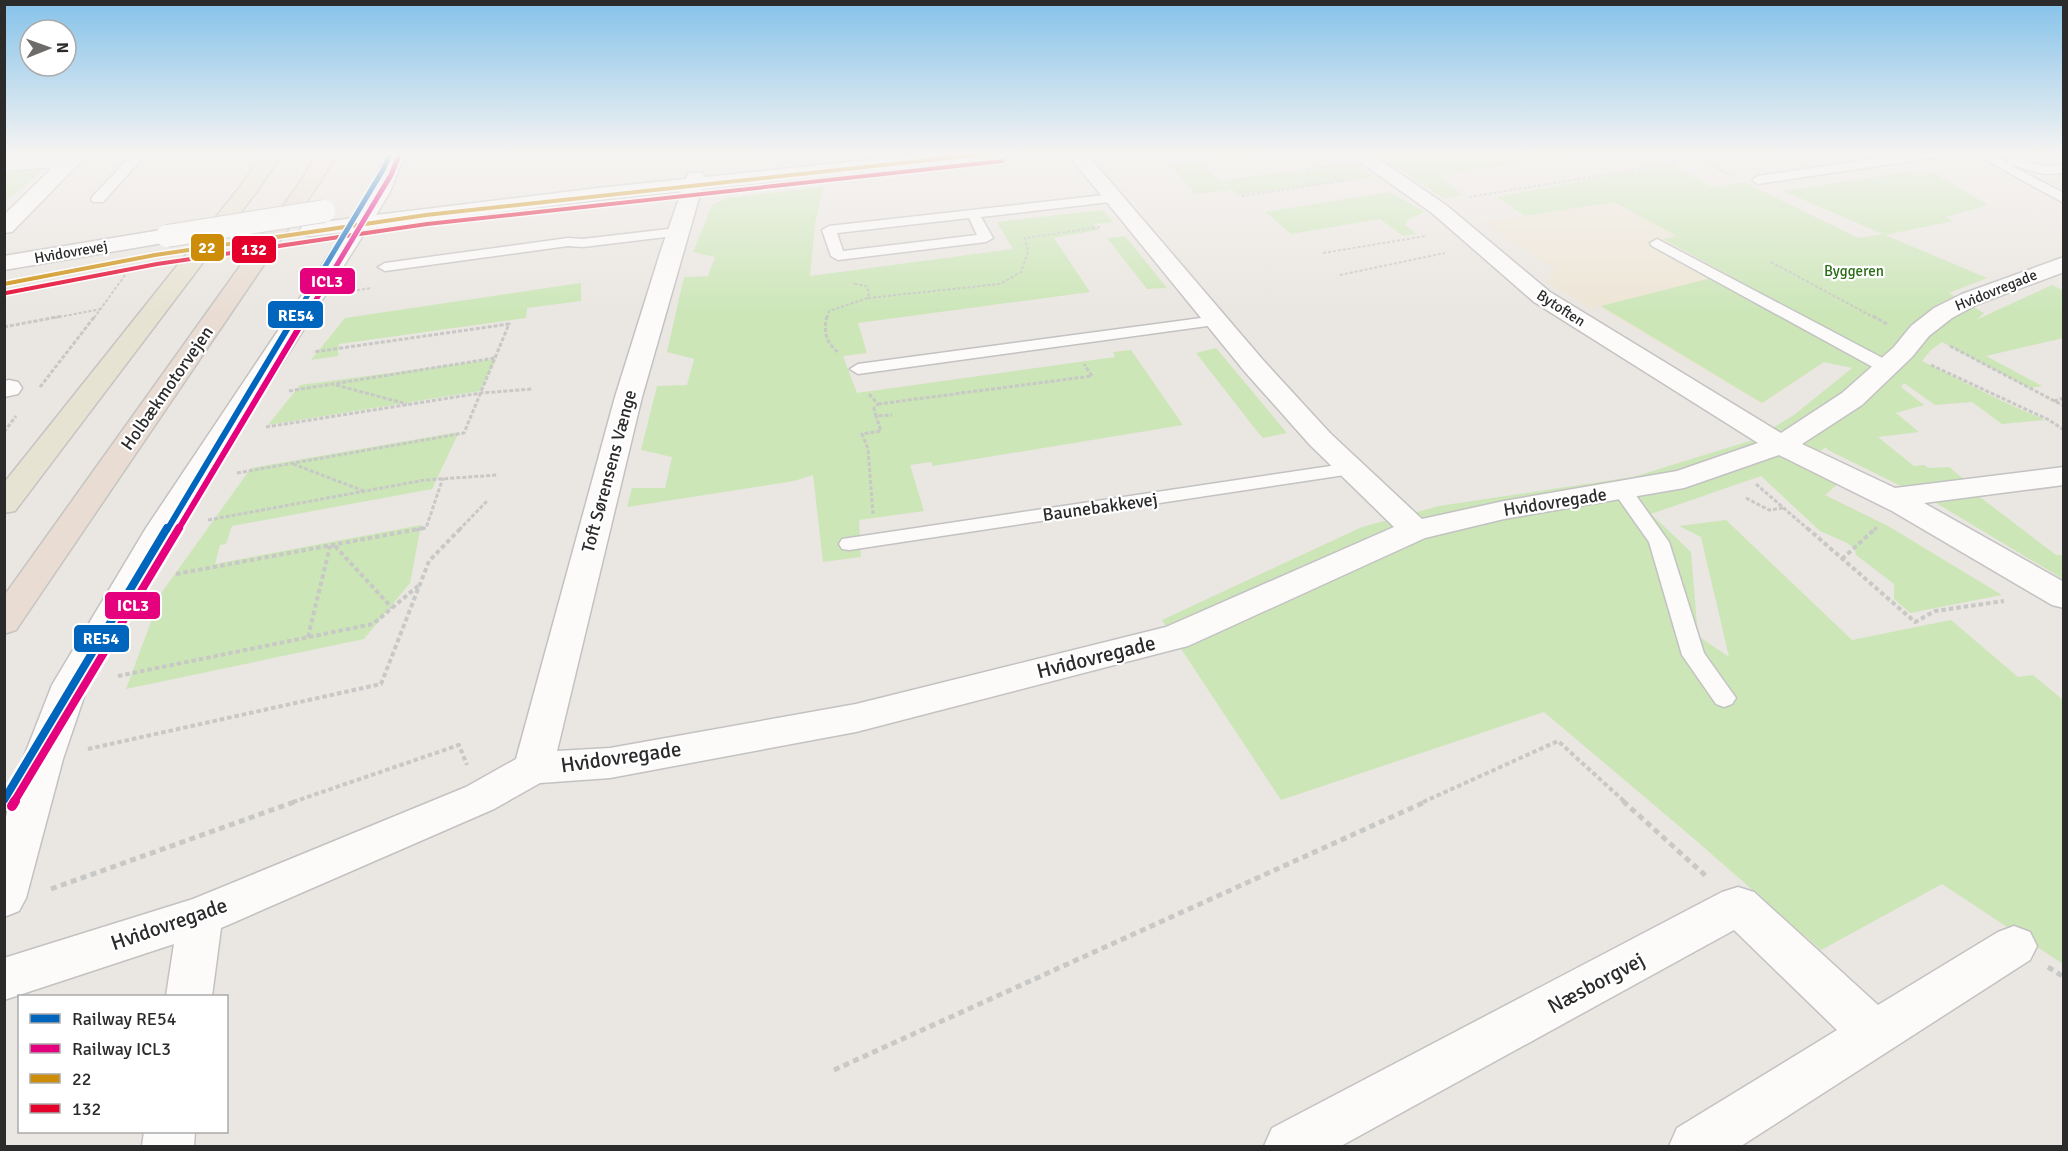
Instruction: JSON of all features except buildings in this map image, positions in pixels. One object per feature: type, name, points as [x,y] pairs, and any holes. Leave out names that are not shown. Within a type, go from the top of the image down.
[{"type":"highway","name":"Holbækmotorvejen","points":[[4,622],[293,206]]},
{"type":"main road","points":[[4,504],[235,206]]},
{"type":"street","points":[[4,227],[26,206]]},
{"type":"street","points":[[4,898],[44,759],[70,685],[162,528],[372,206]]},
{"type":"street","name":"Hvidovrevej","points":[[4,284],[324,212],[366,215],[469,206]]},
{"type":"street","name":"Toft Sørensens Vænge","points":[[533,768],[606,483],[685,206]]},
{"type":"street","points":[[1120,206],[1216,321],[1320,439],[1415,530]]},
{"type":"street","name":"Bytoften","points":[[1432,206],[1542,297],[1781,445]]},
{"type":"street","name":"Hvidovrevej","points":[[4,263],[153,250],[311,230],[366,215]]},
{"type":"street","name":"Hvidovregade","points":[[4,979],[200,915],[480,798],[533,768],[610,763],[856,718],[1176,636],[1415,530],[1504,510],[1684,479],[1732,464],[1781,445],[1852,399],[1943,313],[1970,299],[2057,271]]},
{"type":"street","points":[[1781,445],[1897,501],[2060,596]]},
{"type":"street","points":[[1897,501],[2064,476]]},
{"type":"street","points":[[1738,906],[1874,1033]]},
{"type":"street","name":"Næsborgvej","points":[[1290,1146],[1738,906]]},
{"type":"street","points":[[189,995],[200,915]]},
{"type":"street","points":[[1695,1146],[2014,946]]},
{"type":"lane","points":[[973,214],[986,238],[838,256],[829,230],[1046,206]]},
{"type":"lane","points":[[385,267],[568,242],[583,243],[677,232]]},
{"type":"lane","points":[[1657,243],[1906,347]]},
{"type":"lane","points":[[858,369],[1216,321]]},
{"type":"lane","name":"Baunebakkevej","points":[[849,544],[1351,469]]},
{"type":"lane","points":[[1623,491],[1659,542],[1693,655],[1725,698]]},
{"type":"path","points":[[878,404],[867,392],[858,369],[829,346],[823,325],[829,311],[868,298],[1000,284],[1021,272],[1028,252],[1025,238],[1135,223]]},
{"type":"path","points":[[1323,253],[1463,229]]},
{"type":"path","points":[[1340,274],[1485,248]]},
{"type":"path","points":[[4,432],[17,395],[101,309],[153,250]]},
{"type":"path","points":[[1771,262],[1906,347],[2049,420],[2064,430]]},
{"type":"path","points":[[852,284],[866,286],[869,292],[868,298]]},
{"type":"path","points":[[4,327],[101,309]]},
{"type":"path","points":[[196,476],[238,472],[464,434],[509,324],[273,358]]},
{"type":"path","points":[[874,540],[868,449],[862,434],[882,431],[874,408],[878,404],[1092,376],[1069,341]]},
{"type":"path","points":[[1906,347],[2064,406]]},
{"type":"path","points":[[247,398],[496,358]]},
{"type":"path","points":[[332,384],[408,404]]},
{"type":"path","points":[[224,433],[481,393],[532,389]]},
{"type":"path","points":[[2053,401],[2064,398]]},
{"type":"path","points":[[876,416],[892,415]]},
{"type":"path","points":[[292,463],[364,491]]},
{"type":"path","points":[[1732,464],[1915,622],[1935,611],[2060,596]]},
{"type":"path","points":[[162,528],[443,478],[497,475]]},
{"type":"path","points":[[128,583],[426,528],[443,478]]},
{"type":"path","points":[[1746,498],[1769,510],[1784,508]]},
{"type":"path","points":[[44,759],[381,684],[429,561],[487,501]]},
{"type":"path","points":[[1842,558],[1897,501]]},
{"type":"path","points":[[332,545],[392,608]]},
{"type":"path","points":[[308,637],[332,545]]},
{"type":"path","points":[[70,685],[373,624],[420,584]]},
{"type":"path","points":[[834,1070],[1558,741],[1738,906]]},
{"type":"path","points":[[45,891],[203,833],[459,745]]},
{"type":"shaded area","points":[[1589,206],[1621,206],[1678,236],[1665,238],[1728,274],[1853,367],[1824,362],[1762,404],[1599,307],[1591,309],[1543,280],[1554,278],[1549,273],[1557,271],[1482,222]]},
{"type":"green space","points":[[712,206],[819,206],[810,276],[1013,249],[997,222],[1103,210],[1113,222],[1094,224],[1098,230],[1054,238],[1090,292],[858,323],[867,353],[843,356],[857,393],[1115,357],[1113,352],[1131,350],[1183,425],[933,466],[931,462],[910,465],[924,511],[859,520],[861,557],[823,562],[813,475],[794,481],[627,507],[632,488],[665,488],[672,457],[641,450],[657,386],[687,385],[694,359],[667,352],[684,277],[708,276],[715,257],[693,252]]},
{"type":"green space","points":[[1305,206],[1414,206],[1425,212],[1408,219],[1405,225],[1416,234],[1403,236],[1380,219],[1291,234],[1266,212]]},
{"type":"green space","points":[[1510,206],[1590,206],[1525,216]]},
{"type":"green space","name":"Byggeren","points":[[1621,206],[1792,206],[1858,238],[1883,234],[1817,206],[1985,206],[1945,217],[1953,221],[1885,235],[1987,278],[1949,293],[1984,313],[1976,320],[2052,285],[2063,290],[2063,338],[1986,356],[2042,386],[2030,388],[1942,342],[1922,361],[2045,420],[2002,424],[1972,402],[1935,405],[1904,383],[1901,387],[1924,405],[1896,413],[1919,432],[1878,437],[1914,466],[1949,467],[1965,480],[1905,488],[1826,447],[1805,461],[1839,483],[1825,495],[1888,526],[2002,595],[1910,613],[1894,599],[1894,584],[1856,555],[1855,550],[1847,543],[1820,531],[1761,476],[1651,514],[1691,552],[1698,636],[1729,657],[1701,537],[1679,526],[1726,520],[1852,640],[1951,620],[2018,677],[2033,675],[2063,700],[2063,964],[1942,884],[1821,950],[1544,712],[1281,800],[1162,620],[1362,527],[1439,506],[1633,477],[1753,440],[1794,415],[1852,368],[1824,362],[1762,403],[1601,306],[1727,274],[1663,239],[1677,236]]},
{"type":"green space","points":[[1125,236],[1167,288],[1147,289],[1107,238]]},
{"type":"green space","points":[[581,283],[581,301],[527,308],[526,318],[339,344],[338,356],[311,360],[345,318]]},
{"type":"green space","points":[[1216,348],[1287,433],[1263,438],[1256,430],[1196,353]]},
{"type":"green space","points":[[496,359],[480,391],[268,425],[300,385]]},
{"type":"green space","points":[[459,432],[432,489],[232,526],[226,544],[220,545],[215,564],[421,525],[410,583],[364,639],[126,689],[162,592],[251,468]]},
{"type":"green space","points":[[1976,494],[2056,555],[2063,555],[2063,579],[1931,500]]},
{"type":"rail line","name":"RE54","points":[[4,800],[362,206]]},
{"type":"rail line","name":"ICL3","points":[[12,806],[373,206]]},
{"type":"transit line","name":"22","points":[[4,284],[155,255],[426,215],[511,206]]},
{"type":"transit line","name":"132","points":[[6,293],[157,264],[427,224],[594,206]]}]
